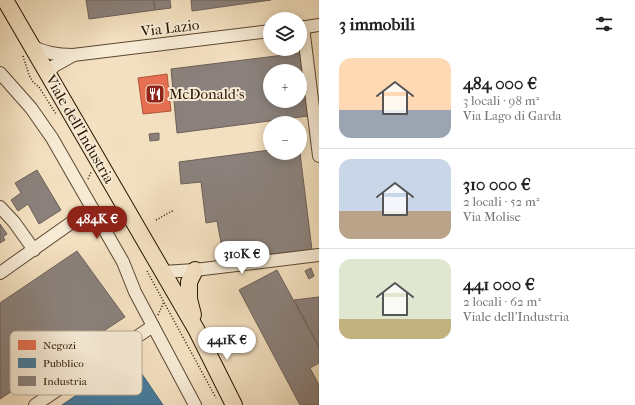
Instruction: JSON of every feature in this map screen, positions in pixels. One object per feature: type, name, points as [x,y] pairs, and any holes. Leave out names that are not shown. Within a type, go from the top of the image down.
[{"type":"main road","name":"Viale dell'Industria","points":[[5,0],[28,51],[48,74],[196,329],[234,405]]},
{"type":"main road","points":[[195,270],[189,282],[189,299],[196,329]]},
{"type":"street","points":[[307,27],[319,25]]},
{"type":"street","name":"Via Lazio","points":[[73,56],[263,32]]},
{"type":"street","points":[[28,51],[36,49],[53,54],[73,56]]},
{"type":"street","points":[[48,74],[54,66],[73,56]]},
{"type":"street","points":[[306,56],[319,156]]},
{"type":"street","points":[[0,73],[31,108],[48,132],[123,262],[135,292],[195,405]]},
{"type":"street","points":[[0,207],[14,222],[34,250]]},
{"type":"street","points":[[0,273],[92,208]]},
{"type":"street","points":[[163,272],[195,270],[319,255]]},
{"type":"street","points":[[142,333],[153,326]]},
{"type":"street","points":[[35,405],[50,395]]},
{"type":"path","points":[[28,51],[29,75],[33,82],[39,87],[59,119]]},
{"type":"path","points":[[92,170],[96,176]]},
{"type":"path","points":[[156,220],[174,210]]},
{"type":"path","points":[[145,266],[216,398]]},
{"type":"building: Negozi","name":"McDonald's","points":[[167,74],[171,111],[143,114],[138,78]]},
{"type":"building: Pubblico","points":[[142,374],[163,405],[62,405],[77,395],[142,395]]},
{"type":"building: Industria","points":[[86,0],[153,0],[155,10],[89,19]]},
{"type":"building: Industria","points":[[154,0],[170,0],[171,8],[155,10]]},
{"type":"building: Industria","points":[[191,0],[271,0],[192,11]]},
{"type":"building: Industria","points":[[276,56],[300,56],[301,64],[263,64],[263,108],[307,108],[308,116],[263,116],[263,122],[177,133],[171,69]]},
{"type":"building: Industria","points":[[159,133],[159,140],[150,141],[149,134]]},
{"type":"building: Industria","points":[[263,151],[263,160],[301,160],[312,250],[224,259],[217,221],[206,223],[201,182],[181,184],[179,162]]},
{"type":"building: Industria","points":[[37,170],[61,210],[39,224],[28,204],[18,211],[11,200],[21,193],[15,183]]},
{"type":"building: Industria","points":[[0,224],[7,234],[3,237],[5,240],[0,243]]},
{"type":"building: Industria","points":[[77,251],[125,317],[104,331],[10,331],[10,392],[0,399],[0,303]]},
{"type":"building: Industria","points":[[311,268],[314,276],[309,279],[305,271]]},
{"type":"building: Industria","points":[[277,270],[319,347],[319,363],[310,368],[319,385],[319,405],[300,405],[239,290]]},
{"type":"building: Industria","points":[[319,297],[319,347],[294,300]]},
{"type":"place","name":"McDonald's","points":[[155,94]]}]
